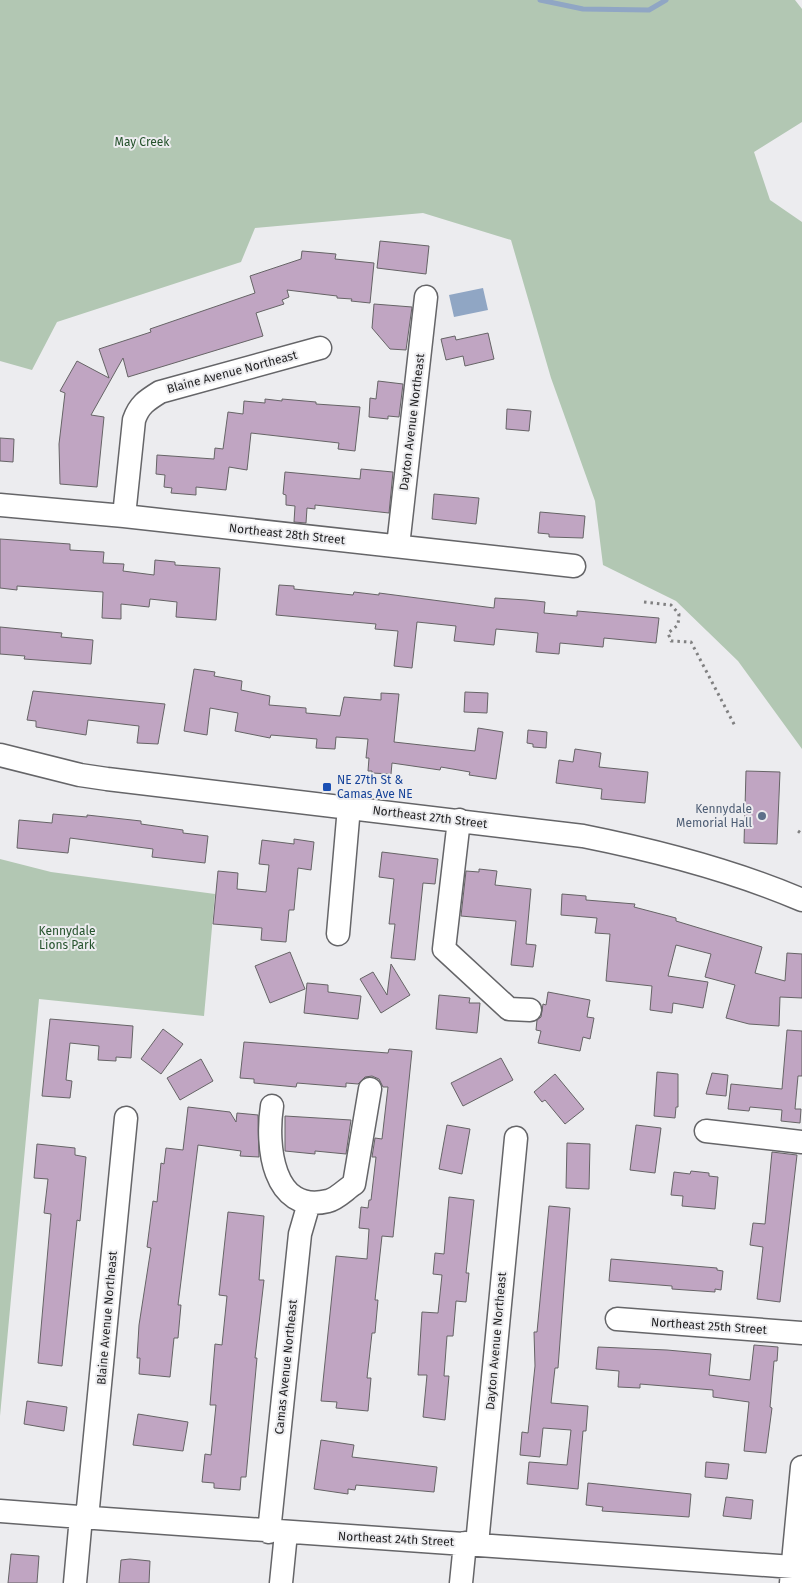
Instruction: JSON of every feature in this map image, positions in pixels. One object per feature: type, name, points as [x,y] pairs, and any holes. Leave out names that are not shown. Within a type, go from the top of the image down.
[{"type":"street","name":"Dayton Avenue Northeast","points":[[398,546],[426,297]]},
{"type":"street","name":"Blaine Avenue Northeast","points":[[124,516],[134,420],[138,408],[147,400],[160,392],[320,348]]},
{"type":"street","name":"Northeast 28th Street","points":[[0,506],[124,516],[574,566]]},
{"type":"street","name":"Northeast 27th Street","points":[[0,755],[80,775],[584,836],[653,850],[761,883],[800,898]]},
{"type":"street","points":[[338,934],[349,807]]},
{"type":"street","points":[[458,820],[444,949],[509,1009],[530,1010]]},
{"type":"street","points":[[272,1106],[270,1155],[275,1172],[283,1186],[294,1195],[309,1203],[330,1201],[354,1184],[370,1089]]},
{"type":"street","name":"Blaine Avenue Northeast","points":[[75,1583],[84,1517],[126,1118]]},
{"type":"street","points":[[706,1130],[802,1142]]},
{"type":"street","name":"Dayton Avenue Northeast","points":[[461,1583],[471,1543],[516,1138]]},
{"type":"street","name":"Camas Avenue Northeast","points":[[281,1583],[278,1532],[300,1234],[309,1203]]},
{"type":"street","name":"Northeast 25th Street","points":[[617,1319],[802,1333]]},
{"type":"street","points":[[792,1575],[802,1467]]},
{"type":"street","name":"Northeast 24th Street","points":[[0,1511],[278,1532],[471,1543],[792,1575]]},
{"type":"path","points":[[644,602],[671,605],[679,614],[678,624],[668,633],[672,641],[691,642],[735,726]]},
{"type":"path","points":[[798,831],[802,834]]},
{"type":"green space","name":"May Creek","points":[[0,0],[795,0],[802,9],[802,122],[754,152],[770,200],[802,222],[802,749],[738,661],[676,601],[603,565],[595,501],[551,378],[511,240],[423,213],[255,228],[241,262],[57,322],[32,370],[0,361]]},
{"type":"green space","name":"Kennydale Lions Park","points":[[0,859],[51,872],[215,894],[204,1016],[39,999],[0,1416]]},
{"type":"water","points":[[483,288],[488,310],[454,317],[449,295]]},
{"type":"building","points":[[380,241],[429,246],[426,274],[377,268]]},
{"type":"building","points":[[302,251],[336,254],[335,259],[374,263],[370,303],[351,301],[352,299],[337,298],[337,296],[287,290],[289,297],[282,300],[284,304],[256,313],[263,336],[128,377],[123,358],[91,415],[104,417],[97,487],[60,484],[59,444],[65,393],[60,391],[77,361],[109,378],[99,349],[151,332],[150,329],[255,293],[250,276],[301,259]]},
{"type":"building","points":[[374,304],[412,307],[406,350],[390,349],[372,328]]},
{"type":"building","points":[[488,333],[494,359],[465,366],[463,356],[446,360],[441,339],[455,336],[456,340]]},
{"type":"building","points":[[378,381],[403,384],[399,417],[388,416],[388,419],[369,417],[370,398],[376,399]]},
{"type":"building","points":[[265,399],[360,407],[355,451],[338,449],[339,443],[251,433],[247,470],[229,467],[226,490],[196,487],[196,495],[171,493],[172,488],[164,487],[165,475],[156,474],[157,455],[214,459],[215,448],[223,449],[228,412],[243,414],[244,401],[265,403]]},
{"type":"building","points":[[507,409],[531,411],[529,431],[506,429]]},
{"type":"building","points":[[0,438],[14,439],[13,462],[0,461]]},
{"type":"building","points":[[361,469],[393,472],[389,513],[315,505],[315,509],[307,508],[306,523],[294,522],[295,506],[286,505],[286,495],[283,494],[285,472],[360,479]]},
{"type":"building","points":[[434,494],[479,498],[476,524],[432,519]]},
{"type":"building","points":[[540,512],[585,516],[583,538],[549,537],[549,534],[538,533]]},
{"type":"building","points":[[0,539],[70,544],[70,550],[104,552],[103,563],[124,564],[123,571],[154,575],[155,560],[175,562],[175,565],[220,568],[216,620],[176,617],[177,602],[150,599],[149,607],[121,604],[121,619],[102,618],[103,592],[17,586],[17,590],[0,588]]},
{"type":"building","points":[[279,585],[294,586],[294,589],[353,595],[354,592],[379,595],[379,593],[494,608],[495,598],[526,600],[545,602],[544,613],[577,616],[577,611],[659,618],[656,643],[604,638],[603,647],[560,643],[559,654],[536,652],[538,633],[496,629],[494,645],[454,641],[456,626],[417,622],[412,668],[394,666],[398,631],[375,629],[376,624],[276,615]]},
{"type":"building","points":[[0,627],[62,633],[61,637],[93,640],[91,664],[24,659],[25,656],[0,654]]},
{"type":"building","points":[[194,669],[215,672],[214,676],[242,681],[241,690],[270,696],[269,705],[306,708],[306,713],[340,716],[344,697],[381,700],[381,693],[399,694],[394,742],[475,751],[478,728],[503,732],[496,779],[469,775],[470,772],[441,767],[440,770],[392,763],[391,774],[372,773],[372,771],[368,771],[369,758],[366,758],[368,739],[336,737],[335,749],[316,748],[317,739],[271,735],[270,738],[235,731],[238,713],[210,708],[207,735],[184,731]]},
{"type":"building","points":[[33,691],[165,704],[158,744],[137,743],[139,726],[88,720],[86,735],[36,727],[36,721],[27,720]]},
{"type":"building","points":[[465,692],[488,693],[487,713],[464,712]]},
{"type":"building","points":[[528,730],[547,732],[546,748],[533,747],[533,744],[527,743]]},
{"type":"building","points":[[575,749],[601,753],[599,767],[648,772],[645,803],[601,799],[602,789],[556,783],[559,760],[573,762]]},
{"type":"building","name":"Kennydale Memorial Hall","points":[[746,771],[780,772],[777,844],[744,843]]},
{"type":"building","points":[[53,814],[87,817],[87,815],[141,821],[141,824],[208,836],[205,863],[152,857],[153,849],[70,838],[68,853],[17,848],[19,820],[52,823]]},
{"type":"building","points":[[294,839],[314,842],[311,870],[298,868],[294,910],[289,910],[286,942],[261,940],[262,928],[213,924],[218,871],[238,873],[237,889],[266,892],[269,865],[259,864],[262,840],[294,844]]},
{"type":"building","points":[[382,852],[438,859],[435,884],[423,883],[415,960],[391,958],[395,924],[389,924],[394,879],[379,877]]},
{"type":"building","points":[[479,869],[497,871],[495,885],[531,889],[526,944],[536,945],[533,967],[511,965],[516,921],[461,916],[466,871],[479,872]]},
{"type":"building","points":[[562,894],[586,896],[586,900],[635,904],[634,907],[676,918],[676,921],[762,947],[755,973],[785,981],[787,953],[802,954],[802,998],[780,997],[779,1026],[749,1024],[726,1018],[735,985],[705,977],[711,954],[676,945],[668,976],[708,982],[703,1008],[673,1003],[672,1013],[650,1010],[652,986],[606,981],[610,934],[595,933],[597,918],[561,915]]},
{"type":"building","points":[[290,952],[305,989],[270,1003],[255,966]]},
{"type":"building","points":[[391,964],[410,995],[381,1013],[360,979],[373,972],[387,995]]},
{"type":"building","points":[[307,983],[328,985],[328,992],[361,996],[358,1019],[304,1013]]},
{"type":"building","points":[[548,992],[590,1000],[587,1017],[594,1018],[590,1039],[583,1037],[580,1051],[538,1043],[541,1031],[536,1030],[537,1020],[541,1017],[543,1004],[546,1005]]},
{"type":"building","points":[[439,995],[470,998],[469,1003],[480,1003],[477,1033],[436,1029]]},
{"type":"building","points":[[50,1019],[133,1026],[131,1058],[116,1057],[116,1061],[98,1060],[99,1046],[70,1043],[66,1080],[72,1081],[70,1098],[42,1096]]},
{"type":"building","points":[[163,1029],[183,1044],[161,1074],[141,1059]]},
{"type":"building","points":[[787,1030],[802,1031],[802,1076],[798,1076],[795,1109],[801,1109],[800,1123],[781,1121],[782,1110],[750,1107],[749,1111],[728,1109],[731,1084],[782,1089]]},
{"type":"building","points":[[244,1042],[388,1053],[389,1049],[412,1051],[393,1237],[382,1236],[375,1300],[378,1300],[375,1333],[372,1333],[367,1378],[371,1378],[368,1411],[336,1408],[337,1402],[321,1401],[336,1256],[367,1259],[369,1229],[359,1228],[361,1207],[368,1208],[369,1200],[371,1200],[376,1157],[372,1157],[375,1138],[382,1139],[388,1087],[383,1087],[379,1079],[372,1076],[365,1077],[358,1084],[346,1083],[346,1087],[297,1083],[296,1087],[254,1083],[254,1079],[240,1078]]},
{"type":"building","points":[[501,1058],[513,1080],[463,1106],[451,1083]]},
{"type":"building","points":[[201,1059],[213,1081],[180,1100],[167,1078]]},
{"type":"building","points":[[657,1072],[678,1074],[678,1107],[676,1107],[675,1118],[654,1116]]},
{"type":"building","points":[[712,1073],[728,1075],[726,1096],[706,1094]]},
{"type":"building","points":[[555,1074],[584,1109],[565,1124],[545,1100],[542,1102],[534,1092]]},
{"type":"building","points":[[188,1107],[230,1112],[236,1122],[237,1113],[258,1115],[259,1157],[240,1156],[241,1151],[198,1145],[178,1305],[181,1305],[178,1338],[174,1338],[170,1377],[139,1374],[140,1358],[137,1358],[139,1325],[151,1248],[147,1247],[153,1201],[157,1202],[161,1163],[164,1164],[166,1148],[183,1150]]},
{"type":"building","points":[[285,1116],[351,1120],[346,1154],[315,1151],[315,1154],[285,1151]]},
{"type":"building","points":[[447,1125],[470,1129],[462,1174],[439,1169]]},
{"type":"building","points":[[636,1125],[661,1128],[655,1173],[630,1170]]},
{"type":"building","points":[[567,1143],[590,1144],[589,1189],[566,1188]]},
{"type":"building","points":[[37,1144],[75,1148],[75,1155],[86,1157],[80,1221],[77,1220],[62,1366],[38,1363],[51,1214],[44,1213],[48,1179],[34,1178]]},
{"type":"building","points":[[772,1152],[797,1155],[780,1302],[757,1299],[763,1247],[750,1245],[753,1223],[765,1224]]},
{"type":"building","points":[[691,1171],[709,1173],[709,1176],[718,1177],[715,1209],[682,1206],[683,1196],[671,1195],[674,1172],[690,1174]]},
{"type":"building","points":[[449,1197],[474,1200],[466,1273],[469,1273],[466,1302],[456,1301],[453,1336],[447,1336],[444,1376],[449,1376],[445,1420],[423,1417],[427,1375],[418,1375],[422,1312],[438,1313],[442,1275],[433,1274],[435,1253],[444,1254]]},
{"type":"building","points":[[549,1206],[570,1208],[558,1368],[555,1368],[551,1403],[588,1406],[586,1431],[583,1431],[578,1489],[527,1484],[529,1462],[567,1465],[571,1430],[543,1428],[540,1457],[520,1455],[522,1432],[528,1433],[535,1366],[534,1332],[537,1332]]},
{"type":"building","points":[[228,1212],[264,1216],[259,1280],[264,1280],[255,1358],[257,1358],[246,1477],[241,1477],[240,1490],[214,1488],[214,1483],[202,1482],[205,1454],[211,1455],[216,1405],[210,1405],[215,1344],[222,1345],[227,1296],[219,1295]]},
{"type":"building","points":[[611,1259],[717,1268],[717,1270],[723,1271],[721,1290],[715,1289],[715,1292],[672,1289],[672,1286],[609,1281]]},
{"type":"building","points":[[754,1345],[778,1347],[777,1361],[774,1361],[770,1407],[772,1408],[766,1453],[744,1451],[749,1402],[713,1397],[713,1390],[640,1384],[640,1388],[618,1387],[619,1371],[596,1369],[598,1347],[667,1350],[711,1354],[709,1375],[750,1380]]},
{"type":"building","points":[[27,1401],[67,1407],[64,1431],[24,1424]]},
{"type":"building","points":[[138,1414],[188,1422],[183,1451],[133,1445]]},
{"type":"building","points":[[321,1440],[354,1445],[352,1457],[437,1467],[434,1492],[356,1485],[355,1490],[348,1489],[348,1494],[314,1489]]},
{"type":"building","points":[[706,1462],[729,1464],[727,1479],[705,1477]]},
{"type":"building","points":[[588,1483],[691,1494],[689,1517],[602,1511],[603,1507],[586,1505]]},
{"type":"building","points":[[726,1497],[753,1500],[751,1519],[723,1516]]},
{"type":"building","points":[[11,1554],[39,1556],[37,1583],[8,1583]]},
{"type":"building","points":[[121,1560],[150,1561],[149,1583],[119,1583]]},
{"type":"waterway","name":"May Creek","points":[[540,0],[583,9],[649,10],[666,0]]},
{"type":"place","name":"NE 27th St & Camas Ave NE","points":[[327,787]]},
{"type":"place","name":"Kennydale Memorial Hall","points":[[762,816]]}]
